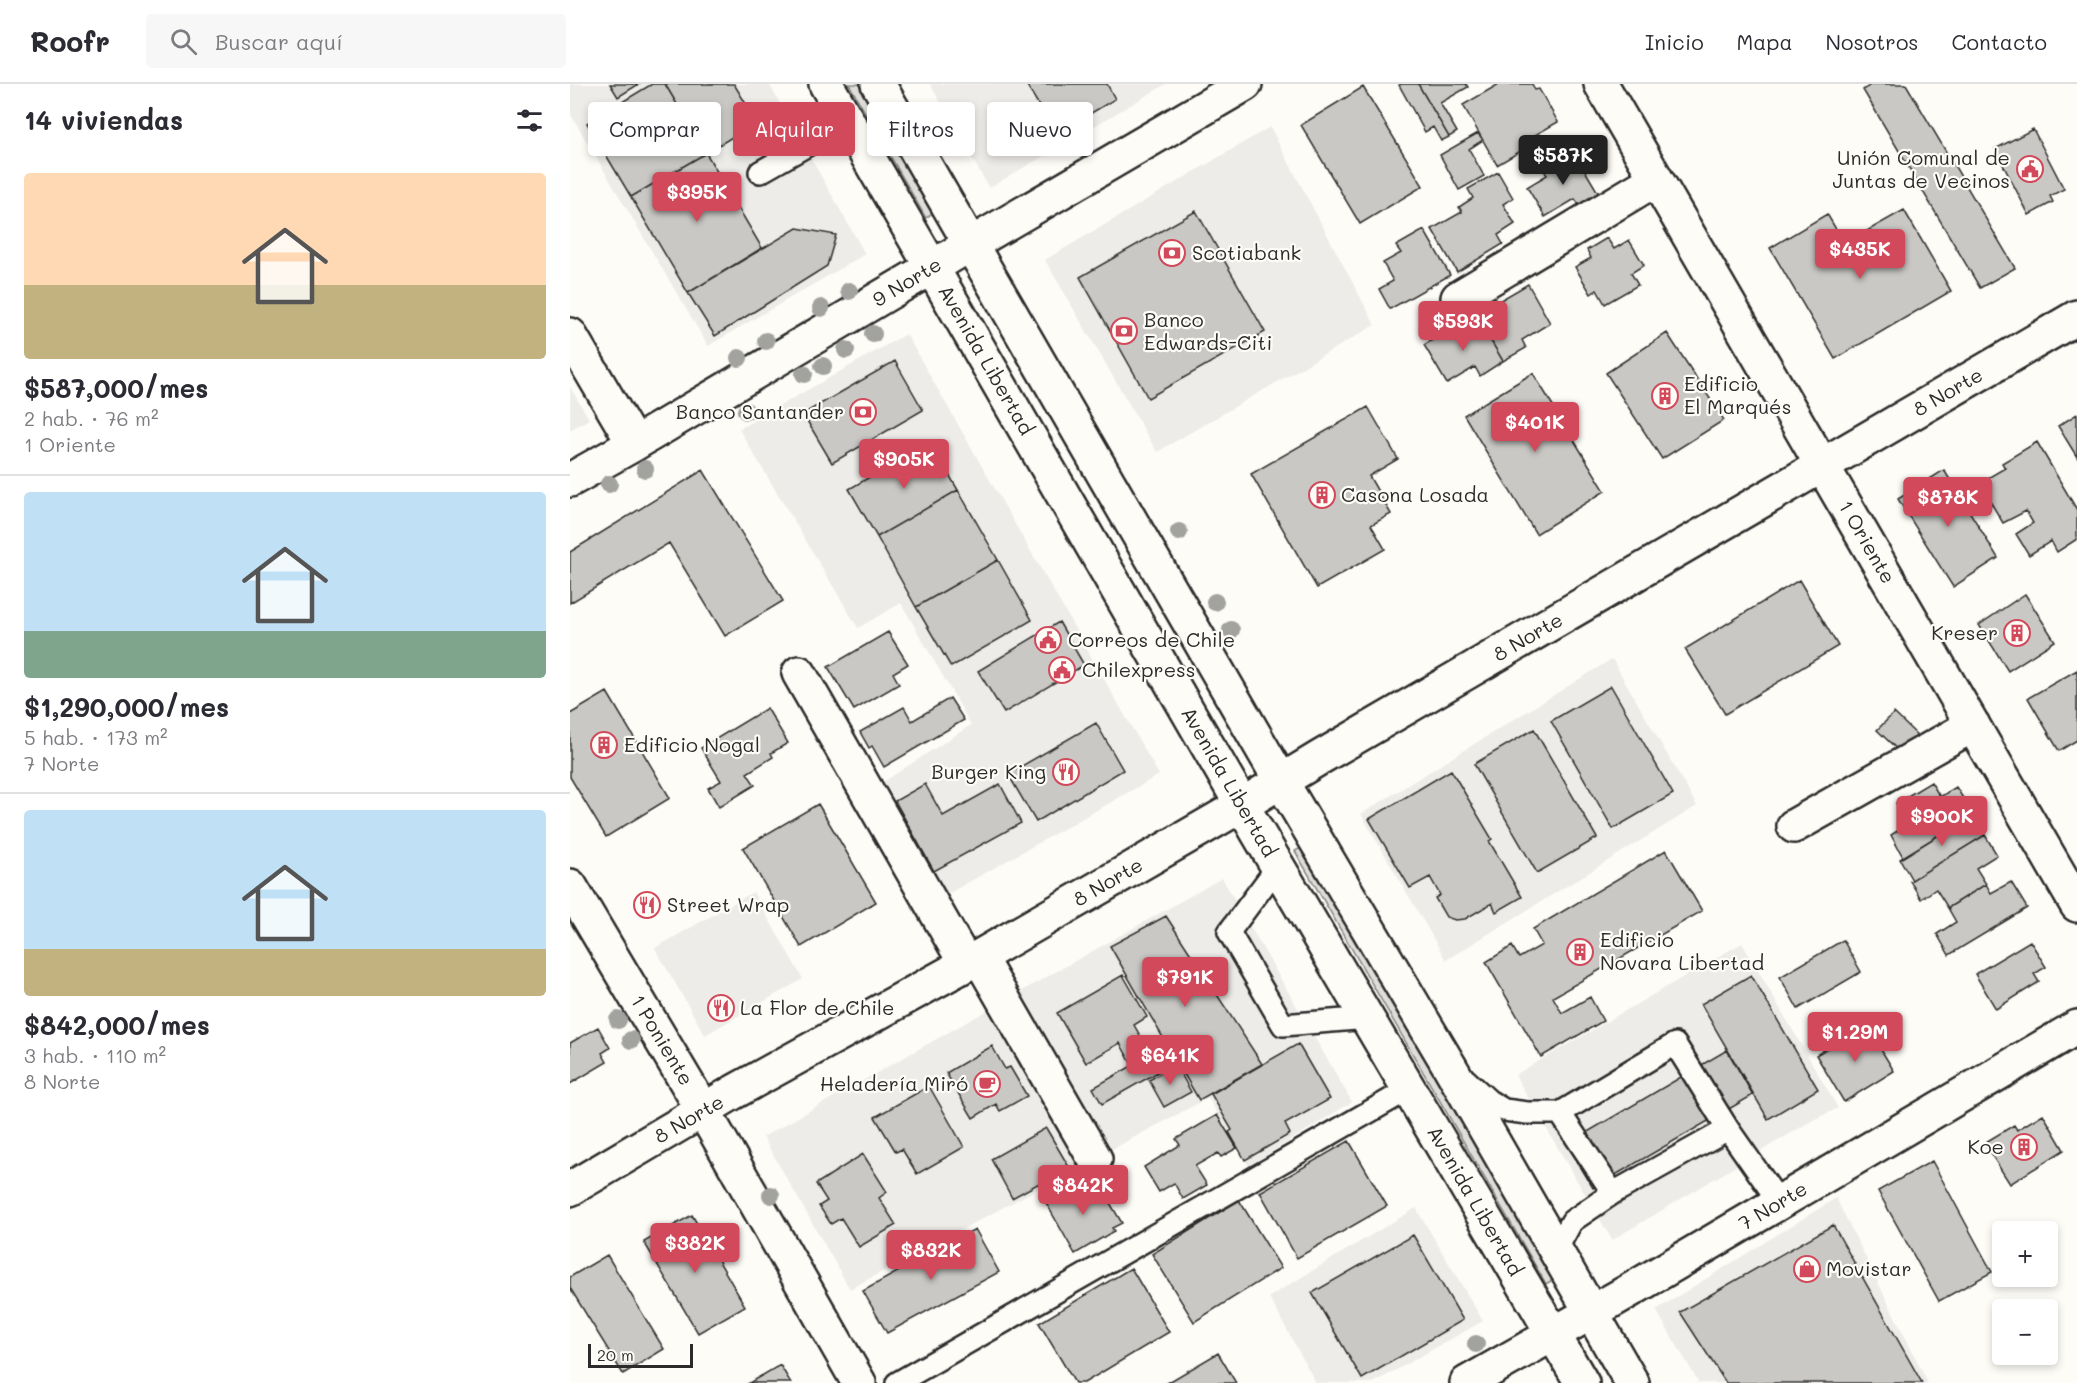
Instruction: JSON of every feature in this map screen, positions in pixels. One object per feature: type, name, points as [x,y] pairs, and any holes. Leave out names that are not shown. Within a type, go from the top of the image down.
[{"type":"street","name":"Avenida Libertad","points":[[826,84],[836,102]]},
{"type":"street","points":[[878,84],[1632,1383]]},
{"type":"street","name":"9 Norte","points":[[570,480],[1245,84]]},
{"type":"street","name":"1 Oriente","points":[[1601,84],[2077,905]]},
{"type":"street","name":"Avenida Libertad","points":[[855,134],[1242,805],[1582,1383]]},
{"type":"street","points":[[1458,298],[1656,179]]},
{"type":"street","name":"8 Norte","points":[[570,1189],[703,1110],[973,960],[1242,805],[2077,317]]},
{"type":"street","points":[[570,335],[634,444]]},
{"type":"street","points":[[799,673],[1095,1159]]},
{"type":"street","points":[[1794,826],[1973,725]]},
{"type":"street","name":"1 Poniente","points":[[570,886],[703,1110],[859,1383]]},
{"type":"street","name":"7 Norte","points":[[1467,1383],[1591,1313],[2077,1027]]},
{"type":"lane","points":[[760,172],[788,156]]},
{"type":"lane","points":[[1278,866],[1229,932],[1283,1025],[1368,1018]]},
{"type":"lane","points":[[1450,1067],[1489,1101],[1504,1110],[1560,1113],[1676,1044],[1728,1129],[1736,1137],[1779,1202]]},
{"type":"lane","points":[[897,1383],[1410,1089]]},
{"type":"lane","points":[[1560,1113],[1613,1193]]},
{"type":"lane","points":[[1555,1252],[1572,1221],[1613,1193],[1728,1129]]},
{"type":"shaded area","points":[[570,84],[769,84],[779,102],[733,102],[733,156],[810,156],[865,254],[708,346],[595,156],[721,156],[721,102],[588,102],[588,143],[570,113]]},
{"type":"shaded area","points":[[849,84],[861,84],[871,102],[867,102],[867,115]]},
{"type":"shaded area","points":[[930,84],[1166,84],[1093,127],[1093,102],[987,102],[987,156],[1043,156],[989,188],[971,156],[975,156],[975,102],[940,102]]},
{"type":"shaded area","points":[[1270,127],[1375,325],[1157,452],[1045,260]]},
{"type":"shaded area","points":[[890,156],[902,156],[934,212],[926,218]]},
{"type":"shaded area","points":[[906,334],[1159,775],[937,900],[871,790],[971,725],[901,603],[858,628],[739,429]]},
{"type":"shaded area","points":[[570,387],[589,419],[570,430]]},
{"type":"shaded area","points":[[1612,659],[1697,806],[1446,960],[1361,814]]},
{"type":"shaded area","points":[[1303,847],[1556,1278],[1546,1284],[1295,851]]},
{"type":"shaded area","points":[[1222,878],[1352,1102],[1249,1166],[1208,1098],[850,1289],[763,1137]]},
{"type":"shaded area","points":[[753,892],[803,979],[705,1035],[655,948]]},
{"type":"shaded area","points":[[1742,943],[1838,1108],[1813,1120],[1612,1240],[1515,1075]]},
{"type":"shaded area","name":"Movistar","points":[[1836,1198],[1928,1383],[1699,1383],[1656,1310]]},
{"type":"shaded area","points":[[1416,1208],[1483,1321],[1373,1383],[1316,1383],[1269,1297]]},
{"type":"building","points":[[610,84],[639,84],[618,97]]},
{"type":"building","points":[[652,84],[665,84],[676,102],[622,102]]},
{"type":"building","points":[[665,84],[734,84],[745,102],[733,102],[733,137],[721,144],[721,102],[676,102]]},
{"type":"building","points":[[1026,84],[1107,84],[1115,99],[1093,112],[1093,102],[1037,102]]},
{"type":"building","points":[[1418,84],[1449,137],[1441,141],[1433,127],[1425,132],[1399,85]]},
{"type":"building","points":[[1418,84],[1466,84],[1468,87],[1440,103],[1457,132],[1449,137]]},
{"type":"building","points":[[1499,84],[1532,84],[1535,90],[1539,89],[1558,122],[1535,135],[1538,141],[1497,165],[1463,105]]},
{"type":"building","points":[[1872,84],[1906,84],[2015,268],[1980,288],[1863,90]]},
{"type":"building","points":[[1363,87],[1423,186],[1360,224],[1301,125]]},
{"type":"building","name":"Unión Comunal de Juntas de Vecinos","points":[[2033,129],[2064,189],[2050,196],[2053,202],[2029,215],[1995,149]]},
{"type":"building","points":[[1478,133],[1483,140],[1469,149],[1484,176],[1459,190],[1440,155]]},
{"type":"building","points":[[1565,155],[1569,161],[1577,157],[1599,194],[1580,206],[1575,199],[1545,217],[1527,187],[1547,175],[1543,169]]},
{"type":"building","points":[[607,156],[701,156],[631,197]]},
{"type":"building","points":[[701,156],[708,156],[762,248],[688,293],[631,197]]},
{"type":"building","points":[[1498,172],[1513,198],[1503,204],[1515,224],[1498,235],[1503,244],[1457,272],[1432,229],[1462,212],[1459,207],[1473,198],[1468,189]]},
{"type":"building","points":[[1904,210],[1951,291],[1835,359],[1770,248],[1827,214],[1859,268],[1879,256],[1865,232]]},
{"type":"building","points":[[1196,211],[1265,332],[1148,398],[1080,277]]},
{"type":"building","points":[[797,228],[836,235],[827,266],[715,336],[688,293]]},
{"type":"building","points":[[1424,230],[1450,275],[1390,309],[1379,289],[1393,281],[1383,263],[1401,253],[1396,246]]},
{"type":"building","points":[[1607,238],[1614,249],[1629,240],[1644,265],[1631,273],[1638,285],[1605,304],[1597,290],[1591,294],[1575,267],[1591,258],[1587,250]]},
{"type":"building","points":[[1528,284],[1550,323],[1522,340],[1526,348],[1503,361],[1479,321],[1500,308],[1497,302]]},
{"type":"building","points":[[1479,321],[1503,361],[1480,376],[1475,367],[1447,384],[1424,345],[1455,326],[1459,333]]},
{"type":"building","name":"Edificio El Marqués","points":[[1667,333],[1724,420],[1662,459],[1606,373]]},
{"type":"building","name":"Banco Santander","points":[[895,361],[923,410],[832,463],[803,414]]},
{"type":"building","points":[[1533,373],[1605,491],[1536,534],[1464,415]]},
{"type":"building","name":"Casona Losada","points":[[1368,407],[1398,459],[1369,476],[1391,514],[1371,525],[1385,549],[1317,588],[1251,474]]},
{"type":"building","points":[[2077,414],[2077,457],[2058,426]]},
{"type":"building","points":[[930,442],[958,490],[877,537],[849,489]]},
{"type":"building","points":[[2037,442],[2077,510],[2077,539],[2057,552],[2051,541],[2029,555],[2016,534],[2033,523],[2026,511],[2003,523],[1979,483],[2005,468],[2002,463]]},
{"type":"building","points":[[703,470],[783,601],[725,636],[669,543],[570,603],[570,552]]},
{"type":"building","points":[[1944,470],[1998,558],[1953,587],[1898,499]]},
{"type":"building","points":[[958,490],[998,560],[916,607],[877,537]]},
{"type":"building","points":[[998,560],[1032,620],[951,667],[916,607]]},
{"type":"building","points":[[1799,580],[1838,646],[1725,714],[1685,649]]},
{"type":"building","name":"Kreser","points":[[2025,594],[2055,641],[2008,671],[1979,625]]},
{"type":"building","points":[[1059,622],[1084,665],[1004,713],[978,671]]},
{"type":"building","points":[[888,632],[908,664],[893,673],[899,684],[854,710],[828,667]]},
{"type":"building","points":[[2077,670],[2077,740],[2059,751],[2028,698]]},
{"type":"building","points":[[1611,686],[1673,794],[1613,829],[1551,721]]},
{"type":"building","name":"Edificio Nogal","points":[[607,692],[670,798],[606,837],[570,777],[570,714]]},
{"type":"building","points":[[950,698],[964,720],[884,767],[872,746],[869,748],[860,732],[904,707],[912,721]]},
{"type":"building","points":[[767,708],[788,743],[771,753],[773,757],[747,773],[755,785],[719,807],[708,788],[721,781],[701,748]]},
{"type":"building","points":[[1894,713],[1920,738],[1904,756],[1877,730]]},
{"type":"building","name":"Burger King","points":[[1096,723],[1123,770],[1036,822],[1008,774]]},
{"type":"building","points":[[1534,729],[1597,838],[1537,873],[1474,764]]},
{"type":"building","points":[[1451,770],[1492,839],[1489,841],[1522,897],[1496,912],[1492,903],[1465,919],[1455,920],[1446,917],[1435,898],[1440,895],[1430,877],[1410,888],[1369,819]]},
{"type":"building","points":[[1931,782],[1940,797],[1956,787],[1973,814],[1903,857],[1891,835],[1908,824],[1896,803]]},
{"type":"building","points":[[925,784],[943,816],[1000,784],[1021,823],[934,871],[895,801]]},
{"type":"building","points":[[818,804],[876,902],[801,947],[743,848]]},
{"type":"building","points":[[1973,814],[1985,835],[1912,880],[1900,859]]},
{"type":"building","points":[[1985,835],[1997,855],[1976,868],[1986,884],[1948,908],[1936,889],[1921,899],[1910,881]]},
{"type":"building","name":"Edificio Novara Libertad","points":[[1666,850],[1702,911],[1553,997],[1562,1013],[1590,997],[1603,1021],[1541,1057],[1486,962],[1512,946],[1519,958],[1542,945],[1533,929]]},
{"type":"building","points":[[2011,882],[2027,908],[1949,955],[1937,934],[1956,922],[1948,908],[1986,884],[1991,893]]},
{"type":"building","points":[[1166,916],[1262,1064],[1199,1100],[1110,946]]},
{"type":"building","points":[[1843,940],[1861,972],[1798,1009],[1780,977]]},
{"type":"building","points":[[2030,941],[2046,967],[2034,974],[2039,982],[1996,1009],[1975,974]]},
{"type":"building","points":[[1123,975],[1147,1017],[1134,1025],[1150,1053],[1131,1063],[1120,1043],[1086,1063],[1057,1013]]},
{"type":"building","points":[[1751,975],[1818,1089],[1768,1119],[1701,1004]]},
{"type":"building","points":[[1866,1025],[1894,1071],[1844,1102],[1816,1055]]},
{"type":"building","points":[[598,1027],[610,1048],[602,1053],[607,1062],[570,1084],[570,1043]]},
{"type":"building","points":[[1298,1044],[1330,1099],[1285,1124],[1290,1134],[1245,1160],[1229,1132],[1232,1130],[1211,1094]]},
{"type":"building","name":"Heladería Miró","points":[[992,1046],[1005,1069],[1010,1067],[1027,1096],[1000,1111],[996,1104],[973,1118],[946,1073]]},
{"type":"building","points":[[1165,1047],[1174,1063],[1102,1104],[1093,1088]]},
{"type":"building","points":[[1727,1050],[1753,1095],[1593,1188],[1567,1144]]},
{"type":"building","points":[[1176,1065],[1191,1092],[1164,1107],[1149,1080]]},
{"type":"building","points":[[929,1086],[964,1147],[917,1174],[902,1149],[896,1152],[875,1117]]},
{"type":"building","name":"Koe","points":[[2043,1114],[2064,1150],[2010,1184],[1984,1143],[2014,1125],[2017,1130]]},
{"type":"building","points":[[1217,1115],[1237,1148],[1221,1157],[1218,1153],[1195,1166],[1207,1185],[1183,1199],[1174,1183],[1159,1192],[1144,1167],[1180,1145],[1176,1139]]},
{"type":"building","points":[[1046,1128],[1069,1167],[1012,1198],[991,1159]]},
{"type":"building","points":[[1349,1141],[1387,1206],[1297,1258],[1260,1192]]},
{"type":"building","points":[[863,1154],[887,1192],[879,1198],[896,1225],[859,1247],[841,1218],[831,1224],[819,1206],[827,1201],[816,1184]]},
{"type":"building","points":[[1932,1161],[1992,1272],[1939,1301],[1878,1191]]},
{"type":"building","points":[[1082,1180],[1093,1198],[1103,1191],[1122,1223],[1112,1228],[1114,1231],[1075,1254],[1045,1201]]},
{"type":"building","points":[[1239,1200],[1281,1268],[1194,1322],[1152,1254]]},
{"type":"building","points":[[692,1215],[745,1306],[698,1333],[644,1242]]},
{"type":"building","name":"Movistar","points":[[1833,1225],[1922,1383],[1726,1383],[1680,1312]]},
{"type":"building","points":[[975,1229],[999,1272],[887,1333],[863,1291]]},
{"type":"building","points":[[1413,1235],[1463,1320],[1362,1379],[1312,1293]]},
{"type":"building","points":[[607,1255],[664,1349],[623,1374],[570,1288],[570,1277]]},
{"type":"building","points":[[1131,1268],[1169,1332],[1084,1383],[1075,1383],[1039,1323]]},
{"type":"building","points":[[1218,1353],[1236,1383],[1167,1383]]},
{"type":"building","points":[[780,1365],[791,1383],[749,1383]]},
{"type":"place","name":"Unión Comunal de Juntas de Vecinos","points":[[2030,169]]},
{"type":"place","name":"Scotiabank","points":[[1172,253]]},
{"type":"place","name":"Banco Edwards-Citi","points":[[1124,331]]},
{"type":"place","name":"Edificio El Marqués","points":[[1665,396]]},
{"type":"place","name":"Banco Santander","points":[[863,412]]},
{"type":"place","name":"Casona Losada","points":[[1322,495]]},
{"type":"place","name":"Kreser","points":[[2017,633]]},
{"type":"place","name":"Correos de Chile","points":[[1048,640]]},
{"type":"place","name":"Chilexpress","points":[[1062,670]]},
{"type":"place","name":"Edificio Nogal","points":[[604,745]]},
{"type":"place","name":"Burger King","points":[[1066,772]]},
{"type":"place","name":"Street Wrap","points":[[647,905]]},
{"type":"place","name":"Edificio Novara Libertad","points":[[1580,952]]},
{"type":"place","name":"La Flor de Chile","points":[[721,1008]]},
{"type":"place","name":"Heladería Miró","points":[[987,1084]]},
{"type":"place","name":"Koe","points":[[2024,1147]]},
{"type":"place","name":"Movistar","points":[[1807,1269]]}]
